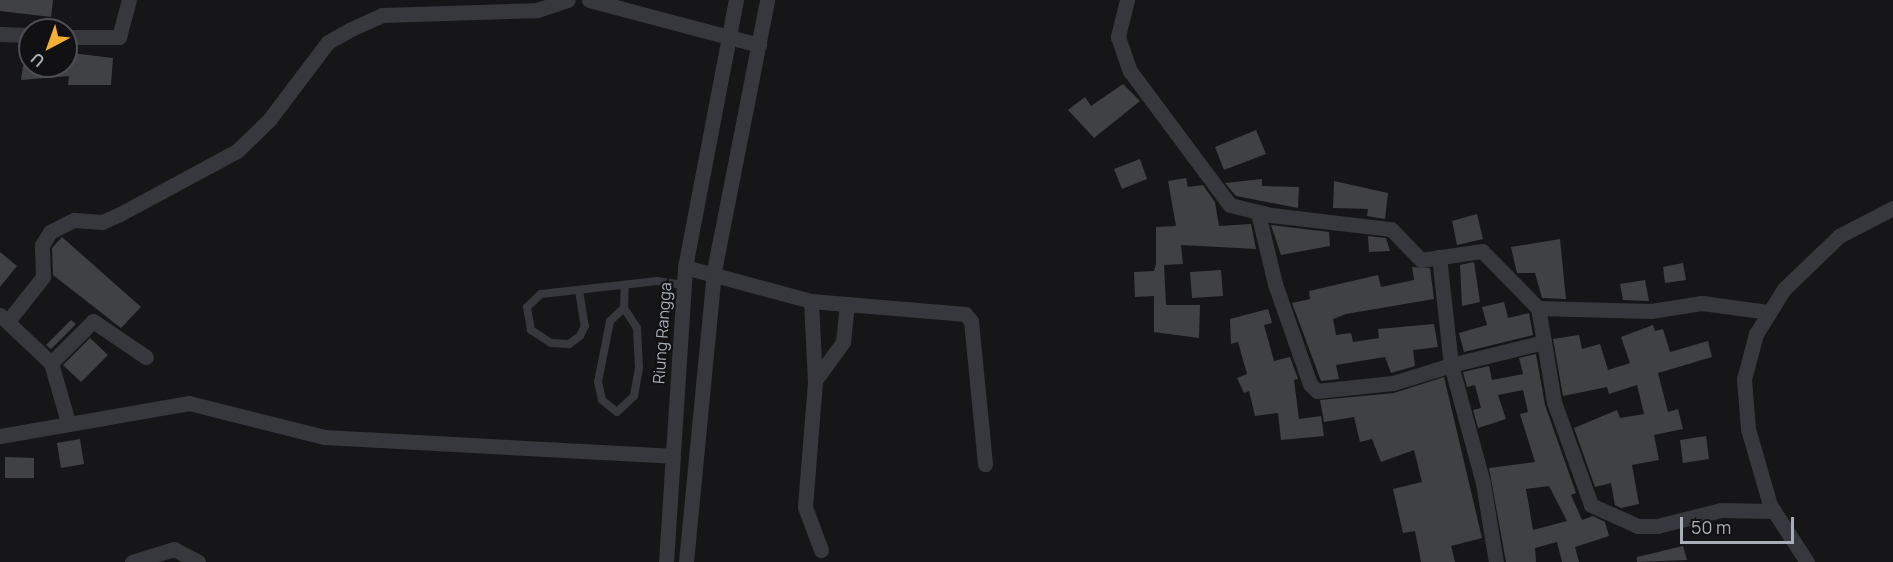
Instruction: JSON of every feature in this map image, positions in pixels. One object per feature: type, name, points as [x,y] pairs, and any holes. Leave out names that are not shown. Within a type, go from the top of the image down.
[{"type":"street","points":[[78,37],[119,37],[129,0]]},
{"type":"street","points":[[68,422],[51,363],[4,318],[44,277],[42,245],[50,232],[74,220],[102,222],[237,152],[269,120],[328,42],[351,29],[393,14],[537,10],[567,0]]},
{"type":"street","points":[[589,0],[731,41],[759,45]]},
{"type":"street","name":"Riung Rangga","points":[[666,562],[671,456],[685,267],[731,41],[736,0]]},
{"type":"street","points":[[686,562],[714,271],[768,0]]},
{"type":"street","points":[[1127,0],[1118,37],[1130,71],[1230,205],[1258,213],[1391,229],[1416,259],[1487,253],[1538,308],[1554,402],[1591,505],[1638,526],[1657,526],[1721,510],[1774,511]]},
{"type":"street","points":[[0,34],[18,35]]},
{"type":"street","points":[[1807,562],[1774,511],[1748,429],[1744,379],[1769,312],[1839,236],[1893,208]]},
{"type":"street","points":[[1258,213],[1275,284],[1313,389],[1393,383],[1450,365],[1544,342]]},
{"type":"street","points":[[1439,257],[1450,365],[1483,483],[1496,562]]},
{"type":"street","points":[[685,267],[714,271],[811,301],[965,314],[971,321],[985,464]]},
{"type":"street","points":[[811,301],[815,382],[805,507],[821,550]]},
{"type":"street","points":[[1538,308],[1651,311],[1702,303],[1769,312]]},
{"type":"street","points":[[815,382],[843,342],[847,305]]},
{"type":"street","points":[[51,363],[93,321],[146,357]]},
{"type":"street","points":[[0,436],[68,422],[189,403],[324,437],[671,456]]},
{"type":"street","points":[[132,562],[174,549],[198,562]]},
{"type":"lane","points":[[579,290],[585,326],[579,336],[569,344],[551,343],[531,330],[527,307],[534,299],[553,290],[579,290],[625,285],[683,285]]},
{"type":"lane","points":[[624,308],[610,321],[598,382],[602,400],[617,412],[634,396],[639,368],[637,328],[624,308],[625,285]]},
{"type":"building","points":[[0,0],[53,0],[51,17],[0,11]]},
{"type":"building","points":[[78,54],[113,58],[111,85],[68,85],[69,78],[78,78]]},
{"type":"building","points":[[21,78],[45,78],[21,80]]},
{"type":"building","points":[[1123,84],[1140,101],[1094,138],[1068,110],[1085,97],[1091,106]]},
{"type":"building","points":[[1256,130],[1266,154],[1224,170],[1215,147]]},
{"type":"building","points":[[1140,159],[1147,179],[1122,189],[1114,169]]},
{"type":"building","points":[[1186,178],[1188,187],[1203,185],[1215,202],[1219,226],[1251,224],[1256,249],[1181,245],[1183,264],[1164,265],[1166,305],[1200,305],[1199,338],[1154,332],[1154,296],[1135,297],[1134,272],[1154,271],[1156,227],[1176,226],[1168,181]]},
{"type":"building","points":[[1262,179],[1262,186],[1299,187],[1298,208],[1236,196],[1225,183]]},
{"type":"building","points":[[1334,181],[1388,193],[1385,219],[1367,216],[1368,209],[1333,208]]},
{"type":"building","points":[[1477,214],[1483,239],[1457,245],[1452,221]]},
{"type":"building","points":[[1271,225],[1329,232],[1330,246],[1281,255]]},
{"type":"building","points":[[1368,236],[1386,238],[1390,251],[1369,252]]},
{"type":"building","points":[[62,237],[141,307],[121,328],[53,275],[52,248]]},
{"type":"building","points":[[1560,239],[1566,299],[1542,298],[1535,273],[1517,273],[1511,247]]},
{"type":"building","points":[[0,252],[17,266],[0,287]]},
{"type":"building","points":[[1474,262],[1480,302],[1462,306],[1460,265]]},
{"type":"building","points":[[1683,263],[1686,280],[1665,283],[1663,267]]},
{"type":"building","points":[[1412,267],[1430,268],[1434,299],[1346,314],[1333,319],[1336,335],[1351,333],[1353,342],[1379,338],[1378,329],[1434,324],[1438,347],[1413,350],[1415,366],[1391,373],[1385,357],[1336,365],[1339,379],[1321,381],[1292,303],[1310,299],[1309,291],[1378,275],[1381,287],[1414,280]]},
{"type":"building","points":[[1221,270],[1223,296],[1192,298],[1190,272]]},
{"type":"building","points":[[1645,280],[1649,301],[1623,300],[1620,284]]},
{"type":"building","points":[[1504,302],[1508,318],[1529,313],[1533,335],[1464,352],[1459,333],[1487,325],[1482,307]]},
{"type":"building","points":[[1268,309],[1272,323],[1264,325],[1274,361],[1290,357],[1298,379],[1294,380],[1299,419],[1321,416],[1324,436],[1281,440],[1278,413],[1255,416],[1249,391],[1244,393],[1237,378],[1247,374],[1238,342],[1231,344],[1230,319]]},
{"type":"building","points":[[71,320],[76,324],[51,349],[46,345]]},
{"type":"building","points":[[1653,325],[1655,331],[1663,329],[1670,352],[1708,341],[1712,357],[1658,373],[1668,412],[1678,409],[1683,429],[1654,435],[1659,460],[1632,465],[1639,504],[1621,508],[1615,505],[1611,483],[1595,487],[1574,428],[1617,410],[1620,418],[1644,414],[1637,385],[1609,394],[1607,387],[1563,396],[1553,339],[1579,335],[1582,349],[1600,344],[1608,370],[1630,363],[1621,337]]},
{"type":"building","points":[[90,338],[108,355],[81,382],[63,365]]},
{"type":"building","points":[[1536,354],[1545,405],[1576,493],[1571,495],[1582,520],[1593,516],[1605,522],[1609,536],[1575,547],[1579,562],[1562,562],[1557,542],[1535,548],[1536,562],[1506,562],[1489,468],[1535,462],[1520,414],[1528,412],[1523,390],[1498,395],[1506,419],[1478,428],[1473,410],[1481,408],[1475,385],[1467,387],[1463,372],[1489,366],[1492,380],[1523,374],[1519,358]],"holes":[[[1549,486],[1567,521],[1533,530],[1526,489]]]},
{"type":"building","points":[[1444,377],[1482,538],[1451,546],[1455,562],[1421,562],[1415,531],[1403,533],[1393,489],[1422,482],[1414,450],[1381,462],[1372,439],[1360,442],[1354,417],[1324,422],[1320,400],[1394,393]]},
{"type":"building","points":[[1706,436],[1709,459],[1683,463],[1680,440]]},
{"type":"building","points":[[80,439],[84,464],[61,468],[57,443]]},
{"type":"building","points":[[5,457],[34,458],[34,478],[5,478]]},
{"type":"building","points":[[1683,546],[1687,560],[1637,562],[1637,557]]}]
